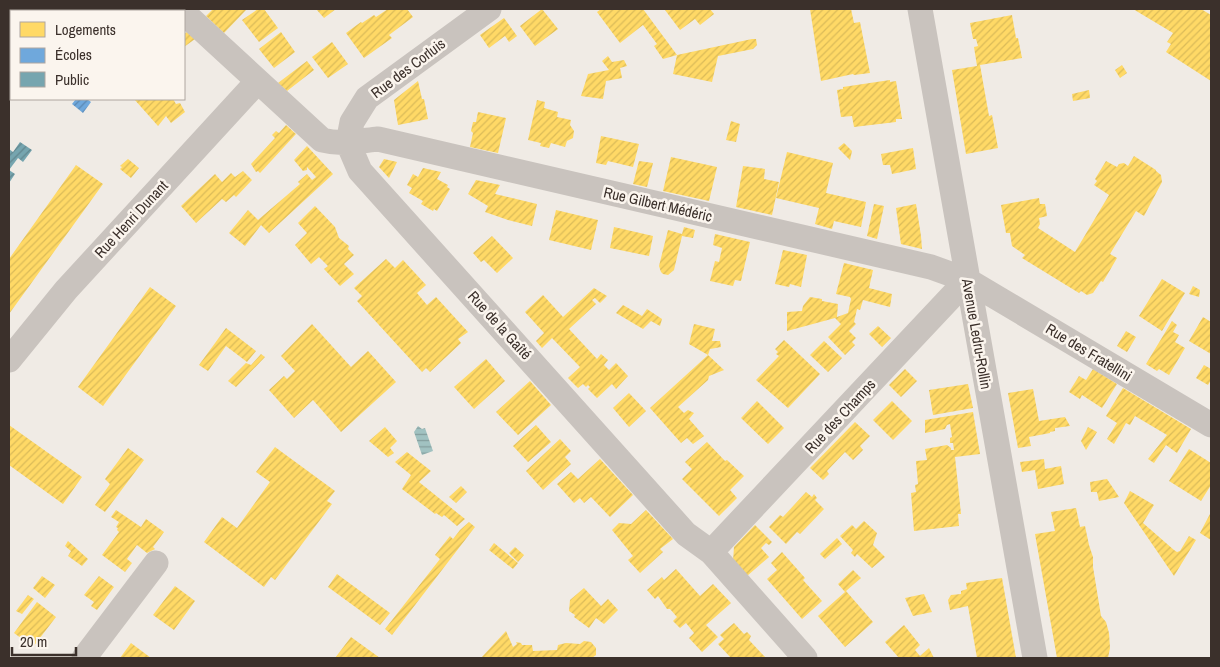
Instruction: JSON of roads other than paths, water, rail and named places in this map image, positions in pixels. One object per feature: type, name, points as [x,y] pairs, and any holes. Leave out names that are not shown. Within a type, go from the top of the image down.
[{"type":"street","name":"Rue des Corluis","points":[[348,142],[352,122],[367,98],[489,9]]},
{"type":"street","name":"Avenue Ledru-Rollin","points":[[920,9],[1035,658]]},
{"type":"street","points":[[185,14],[322,140],[334,143],[348,142]]},
{"type":"street","name":"Rue Henri Dunant","points":[[9,360],[66,290],[257,82]]},
{"type":"street","name":"Rue Gilbert Médéric","points":[[348,142],[378,139],[931,267],[967,280]]},
{"type":"street","name":"Rue de la Gaîté","points":[[348,142],[360,171],[686,534],[711,552],[806,658]]},
{"type":"street","name":"Rue des Fratellini","points":[[967,280],[1211,425]]},
{"type":"street","name":"Rue des Champs","points":[[711,552],[967,280]]},
{"type":"street","points":[[84,658],[156,563]]},
{"type":"water","points":[[418,426],[422,429],[425,428],[433,451],[422,455],[414,432]]}]
